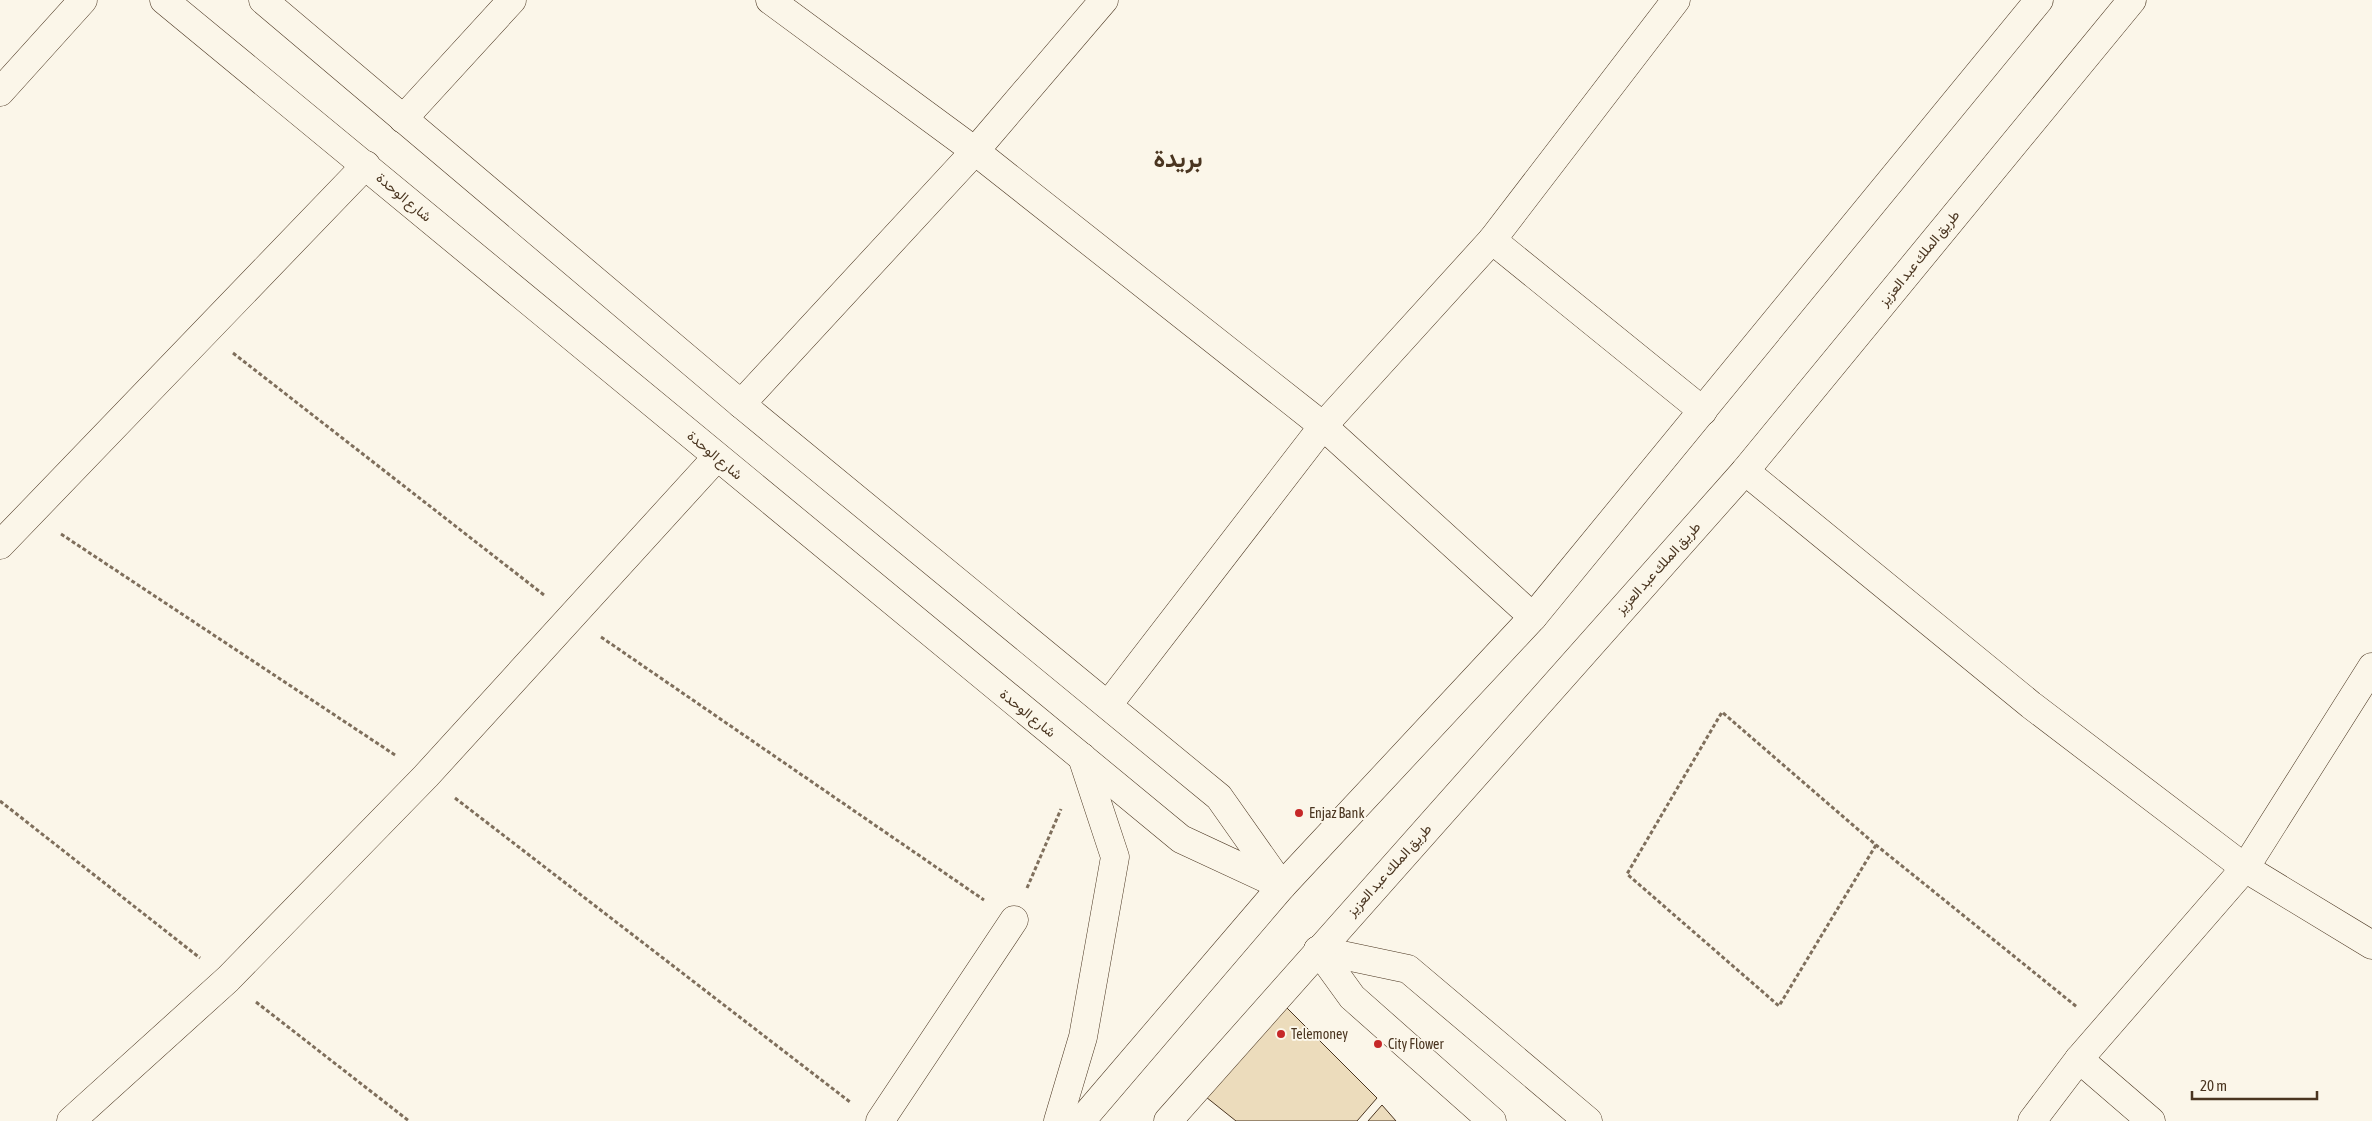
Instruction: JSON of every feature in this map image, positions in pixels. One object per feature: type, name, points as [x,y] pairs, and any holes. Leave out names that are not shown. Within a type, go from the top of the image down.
[{"type":"main road","points":[[0,92],[82,0]]},
{"type":"main road","name":"شارع الوحدة","points":[[164,0],[1181,839],[1282,886]]},
{"type":"main road","points":[[263,0],[741,404],[1220,797],[1282,886]]},
{"type":"main road","points":[[404,119],[512,0]]},
{"type":"main road","points":[[770,0],[975,151],[1323,426],[1533,616]]},
{"type":"main road","points":[[741,404],[975,151],[1104,0]]},
{"type":"main road","points":[[1108,705],[1323,426],[1492,240],[1676,0]]},
{"type":"main road","points":[[1081,1121],[1282,886],[1533,616],[2039,0]]},
{"type":"main road","name":"طريق الملك عبد العزيز","points":[[1168,1121],[1745,471],[2132,0]]},
{"type":"main road","points":[[0,545],[366,165]]},
{"type":"main road","points":[[1492,240],[1703,411]]},
{"type":"main road","points":[[71,1121],[228,980],[426,776],[717,457]]},
{"type":"main road","points":[[1745,471],[2031,705],[2245,868],[2372,945]]},
{"type":"main road","points":[[2032,1121],[2079,1059],[2245,868],[2372,667]]},
{"type":"main road","points":[[1058,1121],[1083,1037],[1115,857],[1082,757]]},
{"type":"main road","points":[[880,1121],[1014,920]]},
{"type":"main road","points":[[1318,950],[1352,997],[1492,1121]]},
{"type":"main road","points":[[1318,950],[1408,969],[1588,1121]]},
{"type":"main road","points":[[2079,1059],[2151,1121]]},
{"type":"path","points":[[206,331],[571,617],[1014,920],[1082,757]]},
{"type":"path","points":[[1876,845],[1779,1006],[1627,874],[1722,712],[1876,845],[2105,1030]]},
{"type":"building","points":[[1287,1008],[1377,1098],[1357,1121],[1236,1121],[1196,1089]]},
{"type":"building","points":[[1382,1105],[1396,1121],[1368,1121]]},
{"type":"place","name":"Enjaz Bank","points":[[1299,813]]},
{"type":"place","name":"Telemoney","points":[[1281,1034]]},
{"type":"place","name":"City Flower","points":[[1378,1044]]},
{"type":"district","name":"بريدة","points":[[1178,158]]}]
